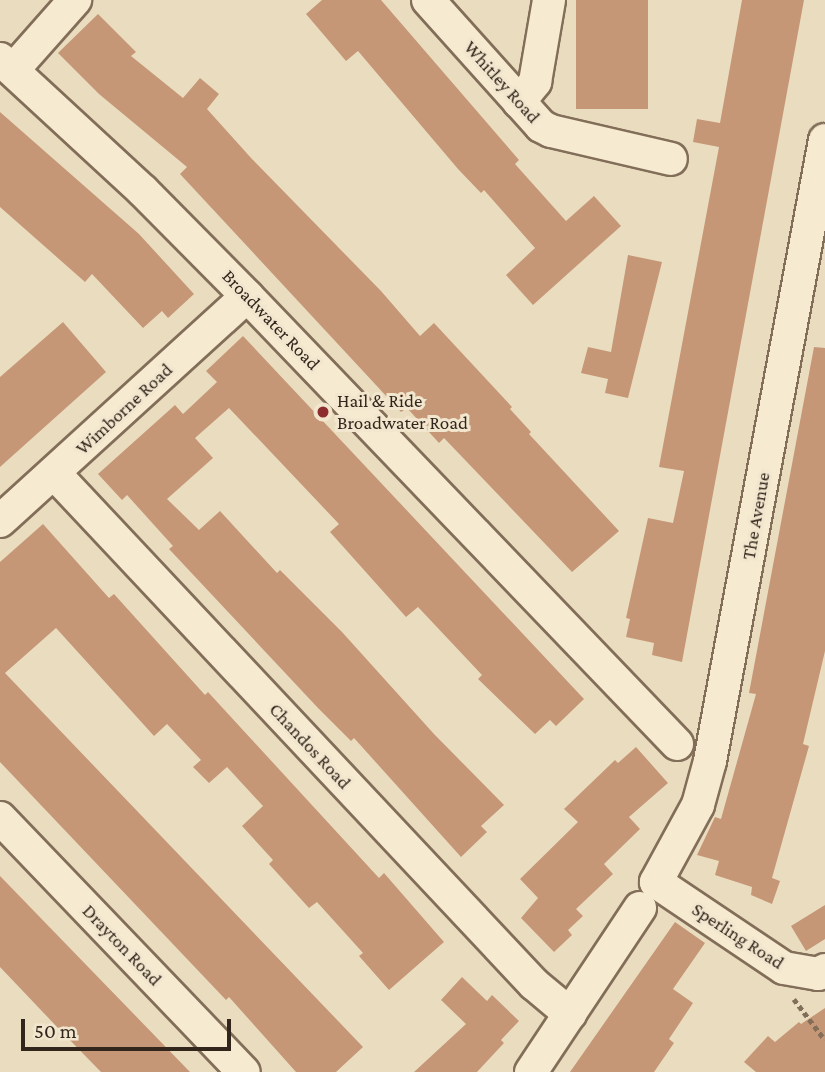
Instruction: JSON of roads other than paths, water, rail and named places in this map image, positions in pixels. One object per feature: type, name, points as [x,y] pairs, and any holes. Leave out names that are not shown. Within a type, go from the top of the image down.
[{"type":"street","points":[[6,64],[75,0]]},
{"type":"street","name":"Whitley Road","points":[[428,0],[541,126],[551,131],[671,159]]},
{"type":"street","points":[[519,102],[535,82],[549,0]]},
{"type":"street","name":"Broadwater Road","points":[[6,64],[247,296],[677,744]]},
{"type":"street","name":"The Avenue","points":[[531,1072],[648,895],[698,805],[710,761],[825,140]]},
{"type":"street","name":"Wimborne Road","points":[[0,521],[247,296]]},
{"type":"street","name":"Chandos Road","points":[[54,473],[534,984],[570,1014]]},
{"type":"street","name":"Drayton Road","points":[[0,817],[244,1072]]},
{"type":"street","name":"Sperling Road","points":[[648,895],[784,968],[818,974],[825,970]]},
{"type":"place","name":"Hail & Ride Broadwater Road","points":[[323,412]]}]
